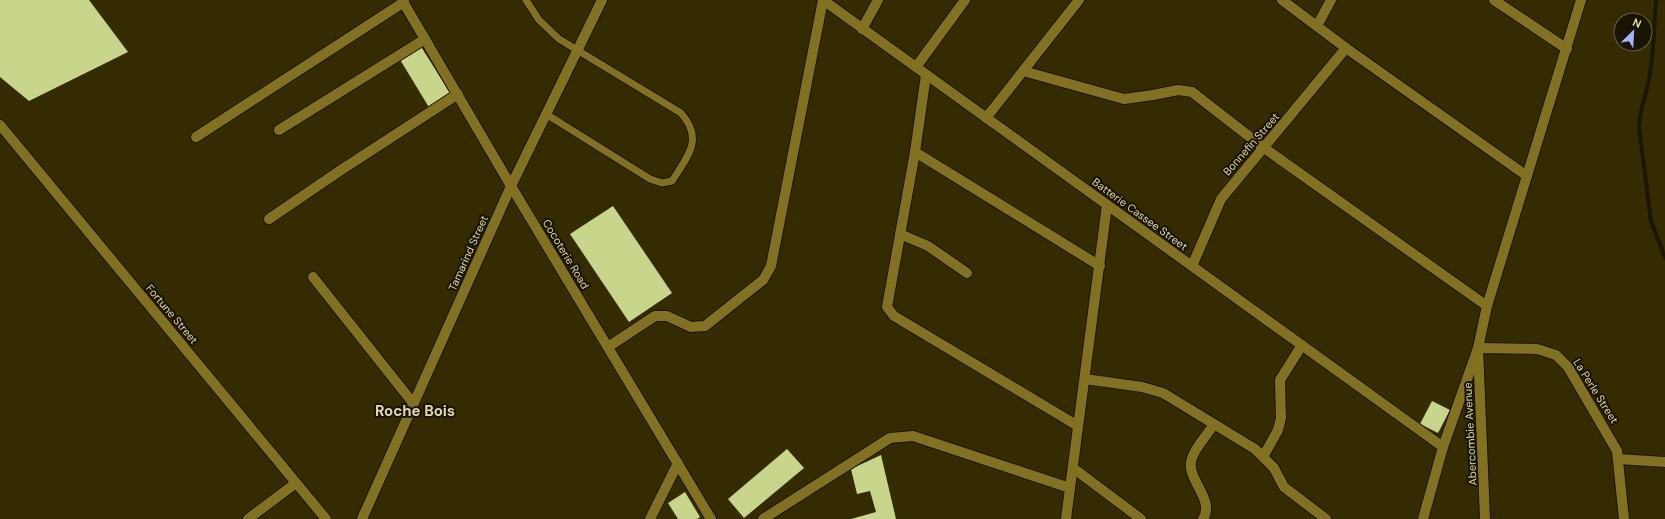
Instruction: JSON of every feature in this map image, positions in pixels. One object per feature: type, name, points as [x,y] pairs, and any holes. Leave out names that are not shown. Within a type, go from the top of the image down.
[{"type":"street","name":"Tamarind Street","points":[[362,519],[511,186],[602,0]]},
{"type":"street","points":[[608,347],[655,316],[667,316],[691,327],[705,326],[763,280],[771,266],[823,0]]},
{"type":"street","name":"Batterie Cassee Street","points":[[823,0],[1443,446]]},
{"type":"street","points":[[862,29],[878,0]]},
{"type":"street","points":[[916,67],[966,0]]},
{"type":"street","points":[[986,118],[1079,0]]},
{"type":"street","points":[[1282,0],[1346,48],[1527,176]]},
{"type":"street","points":[[1317,26],[1331,0]]},
{"type":"street","points":[[1494,0],[1567,49]]},
{"type":"street","points":[[1423,519],[1443,446],[1478,348],[1486,306],[1581,0]]},
{"type":"street","points":[[196,137],[403,1]]},
{"type":"street","name":"Cocoterie Road","points":[[403,1],[511,186],[711,519]]},
{"type":"street","points":[[279,130],[425,39]]},
{"type":"street","name":"Bonnefin Street","points":[[1192,266],[1221,199],[1346,48]]},
{"type":"street","points":[[1023,71],[1124,99],[1153,96],[1178,90],[1192,92],[1264,148],[1486,306]]},
{"type":"street","points":[[926,75],[915,152],[887,307],[890,312],[1078,426]]},
{"type":"street","points":[[270,219],[341,170],[458,94]]},
{"type":"street","name":"Fortune Street","points":[[0,125],[326,519]]},
{"type":"street","points":[[915,152],[1100,266]]},
{"type":"street","points":[[1066,519],[1107,205]]},
{"type":"street","points":[[900,234],[928,246],[968,273]]},
{"type":"street","points":[[313,277],[413,403]]},
{"type":"street","points":[[1263,456],[1278,430],[1281,418],[1280,380],[1302,345]]},
{"type":"street","name":"La Perle Street","points":[[1478,348],[1537,349],[1556,355],[1568,367],[1614,443],[1618,459],[1624,519]]},
{"type":"street","name":"Abercombie Avenue","points":[[1478,348],[1485,519]]},
{"type":"street","points":[[1085,379],[1142,387],[1163,393],[1255,449],[1274,468],[1284,487],[1326,519]]},
{"type":"street","points":[[1203,519],[1205,516],[1206,505],[1191,469],[1192,458],[1214,424]]},
{"type":"street","points":[[763,519],[890,438],[913,436],[1070,488]]},
{"type":"street","points":[[1618,459],[1665,462]]},
{"type":"street","points":[[650,519],[678,463]]},
{"type":"street","points":[[1073,468],[1141,519]]},
{"type":"street","points":[[248,519],[296,483]]},
{"type":"lane","points":[[526,0],[539,20],[559,39],[680,113],[688,122],[694,135],[689,155],[672,181],[662,183],[650,179],[546,114]]},
{"type":"building","points":[[0,0],[89,0],[128,52],[29,101],[0,77]]},
{"type":"building","points":[[420,45],[452,96],[430,109],[399,58]]},
{"type":"building","points":[[613,206],[672,293],[629,322],[570,234]]},
{"type":"building","points":[[1432,401],[1450,410],[1438,433],[1420,424]]},
{"type":"building","points":[[787,449],[804,468],[744,518],[728,499]]},
{"type":"building","points":[[881,455],[896,519],[851,519],[876,512],[870,491],[857,494],[851,469]]},
{"type":"building","points":[[685,492],[700,517],[697,519],[678,519],[668,503]]},
{"type":"waterway","points":[[1656,0],[1652,63],[1640,116],[1639,127],[1651,221],[1665,258]]},
{"type":"district","name":"Roche Bois","points":[[415,411]]}]
